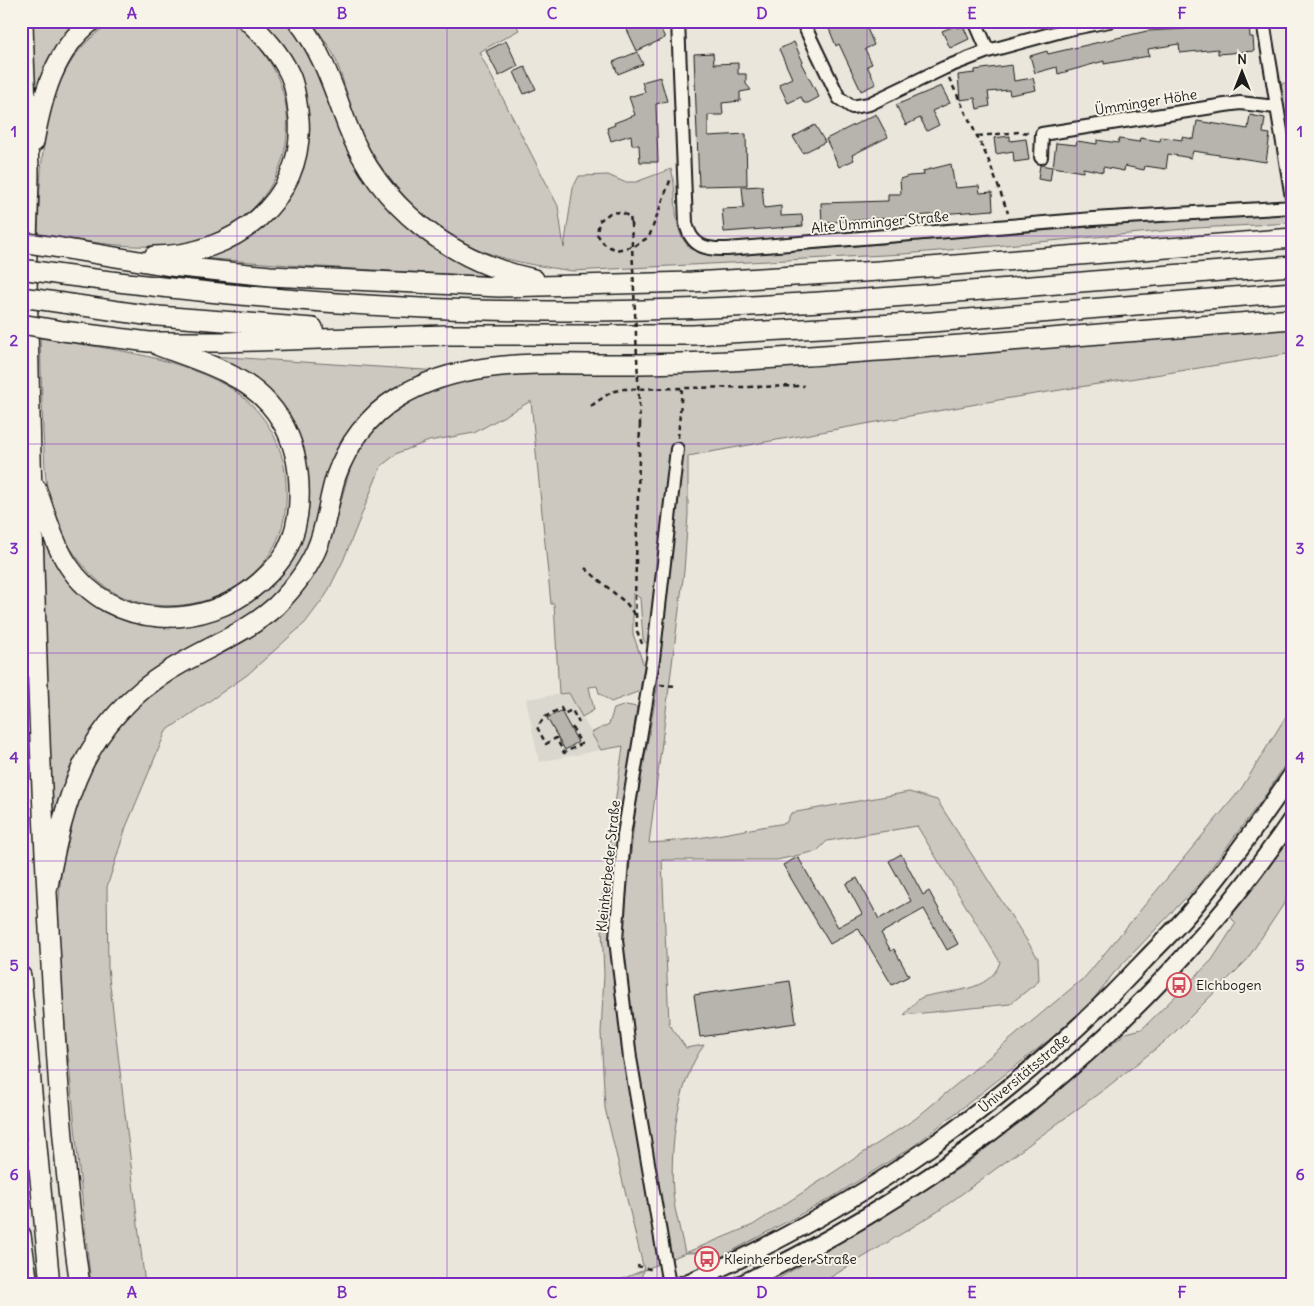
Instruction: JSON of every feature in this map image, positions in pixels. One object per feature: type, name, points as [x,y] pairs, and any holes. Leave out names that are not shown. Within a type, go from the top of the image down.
[{"type":"highway","points":[[22,21],[29,168],[27,273],[33,478],[32,569],[52,998],[69,1202],[80,1285]]},
{"type":"highway","points":[[29,168],[44,96],[56,65],[70,43],[92,21]]},
{"type":"highway","points":[[112,255],[165,256],[201,250],[247,230],[277,198],[286,181],[299,144],[296,96],[291,77],[282,61],[262,34],[248,21]]},
{"type":"highway","points":[[298,21],[307,32],[320,56],[348,129],[364,160],[392,200],[426,230],[464,256],[507,273],[558,284]]},
{"type":"highway","points":[[21,242],[112,255],[170,266],[270,276],[498,288],[558,284],[692,282],[860,272],[1293,238]]},
{"type":"highway","points":[[21,269],[199,293],[440,309],[551,311],[769,305],[1293,266]]},
{"type":"highway","points":[[21,324],[149,342],[222,342],[448,335],[600,336],[809,330],[1293,292]]},
{"type":"highway","points":[[21,297],[145,314],[278,326],[448,335]]},
{"type":"highway","points":[[47,891],[59,825],[69,794],[88,754],[102,732],[151,683],[237,634],[268,612],[286,596],[309,564],[319,542],[337,474],[346,453],[376,414],[395,398],[417,387],[460,372],[497,367],[775,358],[904,351],[1293,319]]},
{"type":"highway","points":[[33,478],[56,545],[69,566],[97,596],[115,607],[149,617],[174,619],[201,614],[223,607],[248,593],[270,572],[286,552],[295,531],[300,488],[290,438],[269,404],[253,389],[236,378],[149,342]]},
{"type":"highway","points":[[21,976],[50,1285]]},
{"type":"highway","points":[[21,1235],[28,1285]]},
{"type":"main road","name":"Universitätsstraße","points":[[682,1285],[761,1248],[858,1195],[964,1124],[1015,1084],[1106,1002],[1193,909],[1258,826],[1293,773]]},
{"type":"main road","name":"Universitätsstraße","points":[[739,1285],[837,1235],[914,1187],[983,1138],[1060,1077],[1166,975],[1226,907],[1293,817]]},
{"type":"street","name":"Alte Ümminger Straße","points":[[678,21],[688,231],[693,240],[700,246],[711,250],[1093,219],[1293,206]]},
{"type":"street","points":[[802,21],[839,98],[848,106],[857,107],[869,104],[944,68],[988,51],[1068,29],[1109,21]]},
{"type":"street","points":[[975,21],[988,51]]},
{"type":"street","points":[[1263,21],[1293,206]]},
{"type":"street","name":"Ümminger Höhe","points":[[1042,134],[1240,103],[1276,107]]},
{"type":"street","points":[[1041,157],[1042,134]]},
{"type":"street","name":"Kleinherbeder Straße","points":[[669,1285],[630,1058],[616,940],[624,835],[653,659],[677,449]]},
{"type":"path","points":[[944,68],[978,136],[1008,215]]},
{"type":"path","points":[[978,136],[1018,132],[1042,134]]},
{"type":"path","points":[[653,659],[640,643],[636,618],[640,424],[631,223],[630,217],[621,212],[610,212],[599,221],[597,234],[604,244],[616,250],[642,243],[649,237],[670,180],[684,165]]},
{"type":"path","points":[[592,406],[600,398],[624,389],[804,386]]},
{"type":"path","points":[[677,449],[682,388]]},
{"type":"path","points":[[585,568],[628,604],[636,618]]},
{"type":"path","points":[[649,685],[678,686]]},
{"type":"path","points":[[572,727],[581,744],[564,753],[556,738],[546,744],[537,728],[545,717],[561,708],[564,714],[572,710],[579,723]]},
{"type":"path","points":[[637,1266],[652,1270],[666,1270]]},
{"type":"shaded area","points":[[33,21],[81,21],[48,65],[35,92]]},
{"type":"shaded area","points":[[115,21],[225,21],[249,36],[265,55],[279,80],[286,106],[287,133],[282,159],[272,183],[257,204],[236,223],[210,236],[168,245],[124,246],[38,234],[44,145],[49,115],[58,86],[72,61],[90,39]]},
{"type":"shaded area","points":[[255,21],[291,21],[304,37],[355,158],[471,267],[485,276],[302,266],[201,258],[228,246],[263,223],[306,117]]},
{"type":"shaded area","points":[[312,21],[514,21],[519,30],[479,52],[558,206],[564,248],[573,188],[579,176],[608,175],[624,182],[636,182],[671,169],[676,217],[683,239],[690,247],[700,253],[711,255],[731,256],[1140,223],[1293,213],[1293,223],[1196,228],[904,254],[573,271],[530,264],[488,253],[466,244],[426,217],[409,201],[393,183],[366,143],[353,114],[336,60]]},
{"type":"shaded area","points":[[1293,79],[1293,174],[1278,100],[1282,84]]},
{"type":"shaded area","points":[[1293,328],[1293,353],[1004,399],[688,456],[688,514],[684,571],[649,843],[700,838],[786,823],[791,813],[909,792],[937,800],[1038,958],[1039,981],[1010,1004],[904,1015],[920,998],[968,989],[978,985],[995,972],[1000,962],[917,826],[827,841],[817,851],[777,860],[662,860],[669,1024],[686,1048],[704,1045],[694,1061],[680,1101],[673,1146],[672,1168],[675,1208],[685,1253],[644,1270],[605,1108],[601,1033],[604,974],[601,906],[623,746],[601,750],[591,733],[609,724],[614,709],[626,705],[637,707],[610,899],[609,940],[622,941],[635,813],[657,689],[659,641],[646,643],[643,639],[640,598],[633,593],[633,634],[644,666],[640,691],[611,702],[599,693],[597,686],[589,687],[594,710],[582,717],[569,693],[559,694],[554,604],[551,604],[531,401],[474,433],[429,441],[398,453],[381,466],[343,561],[326,595],[305,623],[247,675],[166,731],[126,827],[107,887],[108,968],[145,1285],[91,1285],[59,978],[58,908],[61,873],[67,839],[76,805],[89,773],[107,743],[129,716],[160,688],[193,666],[257,632],[288,606],[304,585],[325,547],[334,525],[352,465],[365,439],[388,414],[425,392],[466,380],[509,375],[629,373],[822,363]]},
{"type":"shaded area","points":[[40,338],[112,349],[183,366],[227,386],[238,393],[256,410],[271,430],[281,453],[286,477],[286,500],[280,534],[269,555],[255,572],[237,586],[217,596],[195,603],[172,606],[149,604],[127,598],[107,588],[92,575],[66,540],[56,522],[49,500],[43,431]]},
{"type":"shaded area","points":[[212,356],[439,371],[388,395],[312,536],[303,558],[277,594],[256,613],[177,658],[71,772],[59,799],[50,829],[42,535],[51,553],[89,597],[194,622],[288,559],[298,439]]},
{"type":"shaded area","points":[[569,693],[601,750],[539,762],[526,699]]},
{"type":"shaded area","points":[[1293,705],[1293,752],[1267,793],[1199,884],[1113,974],[1082,1014],[915,1145],[831,1198],[719,1258],[716,1252],[685,1253],[753,1225],[915,1119],[1085,977],[1241,789]]},
{"type":"shaded area","points":[[1293,824],[1293,890],[1246,961],[1168,1039],[1106,1088],[937,1212],[818,1285],[767,1285],[869,1226],[969,1162],[1035,1105],[1126,1033],[1142,1029],[1212,960],[1236,923],[1228,915]]},
{"type":"shaded area","points":[[644,1270],[638,1285],[608,1285]]},
{"type":"building","points":[[623,21],[657,21],[665,38],[637,51]]},
{"type":"building","points":[[826,21],[864,21],[874,45],[865,49],[872,64],[867,66],[876,84],[861,91],[839,44],[836,46]]},
{"type":"building","points":[[1225,21],[1249,22],[1250,37],[1253,37],[1254,51],[1218,54],[1218,49],[1180,53],[1179,44],[1148,49],[1149,56],[1104,64],[1104,61],[1058,74],[1057,67],[1035,73],[1030,56],[1047,51],[1048,54],[1147,31],[1186,29],[1186,25],[1203,24],[1203,27],[1225,24]]},
{"type":"building","points":[[957,25],[958,28],[963,26],[969,39],[950,48],[942,31]]},
{"type":"building","points":[[506,41],[518,66],[499,76],[486,51]]},
{"type":"building","points":[[794,42],[803,62],[801,63],[819,97],[808,103],[804,103],[801,97],[788,103],[779,84],[792,78],[779,49]]},
{"type":"building","points":[[637,52],[643,64],[618,74],[613,62]]},
{"type":"building","points":[[713,53],[714,64],[738,63],[738,74],[746,74],[746,84],[751,90],[740,92],[740,101],[722,103],[723,115],[708,115],[708,136],[746,134],[747,185],[699,186],[694,54]]},
{"type":"building","points":[[1012,65],[1014,81],[1033,78],[1036,90],[1010,95],[1009,90],[988,92],[990,106],[977,109],[975,98],[960,100],[958,75],[975,73],[975,70]]},
{"type":"building","points":[[525,67],[536,89],[524,94],[514,72]]},
{"type":"building","points":[[660,77],[667,101],[656,104],[658,162],[640,162],[639,145],[632,145],[631,135],[611,141],[607,128],[615,125],[614,123],[635,115],[629,97],[645,92],[642,82]]},
{"type":"building","points":[[941,86],[950,103],[932,111],[939,125],[927,131],[920,118],[906,125],[896,105]]},
{"type":"building","points":[[876,114],[888,137],[852,155],[854,160],[839,167],[826,139]]},
{"type":"building","points":[[1250,115],[1265,118],[1263,133],[1270,134],[1266,162],[1193,151],[1191,158],[1168,154],[1166,169],[1145,166],[1144,170],[1125,166],[1124,171],[1103,167],[1103,172],[1083,168],[1083,172],[1053,167],[1056,143],[1076,145],[1077,141],[1097,144],[1097,140],[1118,143],[1119,139],[1139,142],[1140,138],[1160,141],[1161,137],[1182,140],[1182,137],[1194,139],[1197,121],[1248,129]]},
{"type":"building","points":[[815,125],[825,142],[803,153],[793,137]]},
{"type":"building","points":[[1010,136],[1010,141],[1026,139],[1029,160],[1014,162],[1013,151],[996,154],[994,138]]},
{"type":"building","points":[[951,164],[955,188],[979,186],[980,193],[992,192],[993,210],[822,223],[821,203],[888,201],[888,194],[901,194],[900,179],[924,175],[923,171]]},
{"type":"building","points":[[1040,165],[1052,167],[1050,181],[1038,179]]},
{"type":"building","points":[[762,186],[764,208],[781,206],[781,216],[802,215],[803,226],[724,232],[722,209],[744,208],[742,187]]},
{"type":"building","points":[[561,711],[578,742],[565,750],[547,718]]},
{"type":"building","points":[[901,854],[923,895],[929,891],[958,944],[947,950],[924,909],[881,933],[891,951],[894,949],[909,976],[892,985],[858,928],[830,944],[783,865],[798,857],[838,927],[862,914],[846,884],[857,878],[879,919],[911,901],[889,861]]},
{"type":"building","points":[[790,981],[796,1023],[700,1037],[694,995]]},
{"type":"place","name":"Elchbogen","points":[[1179,985]]},
{"type":"place","name":"Kleinherbeder Straße","points":[[707,1259]]}]
